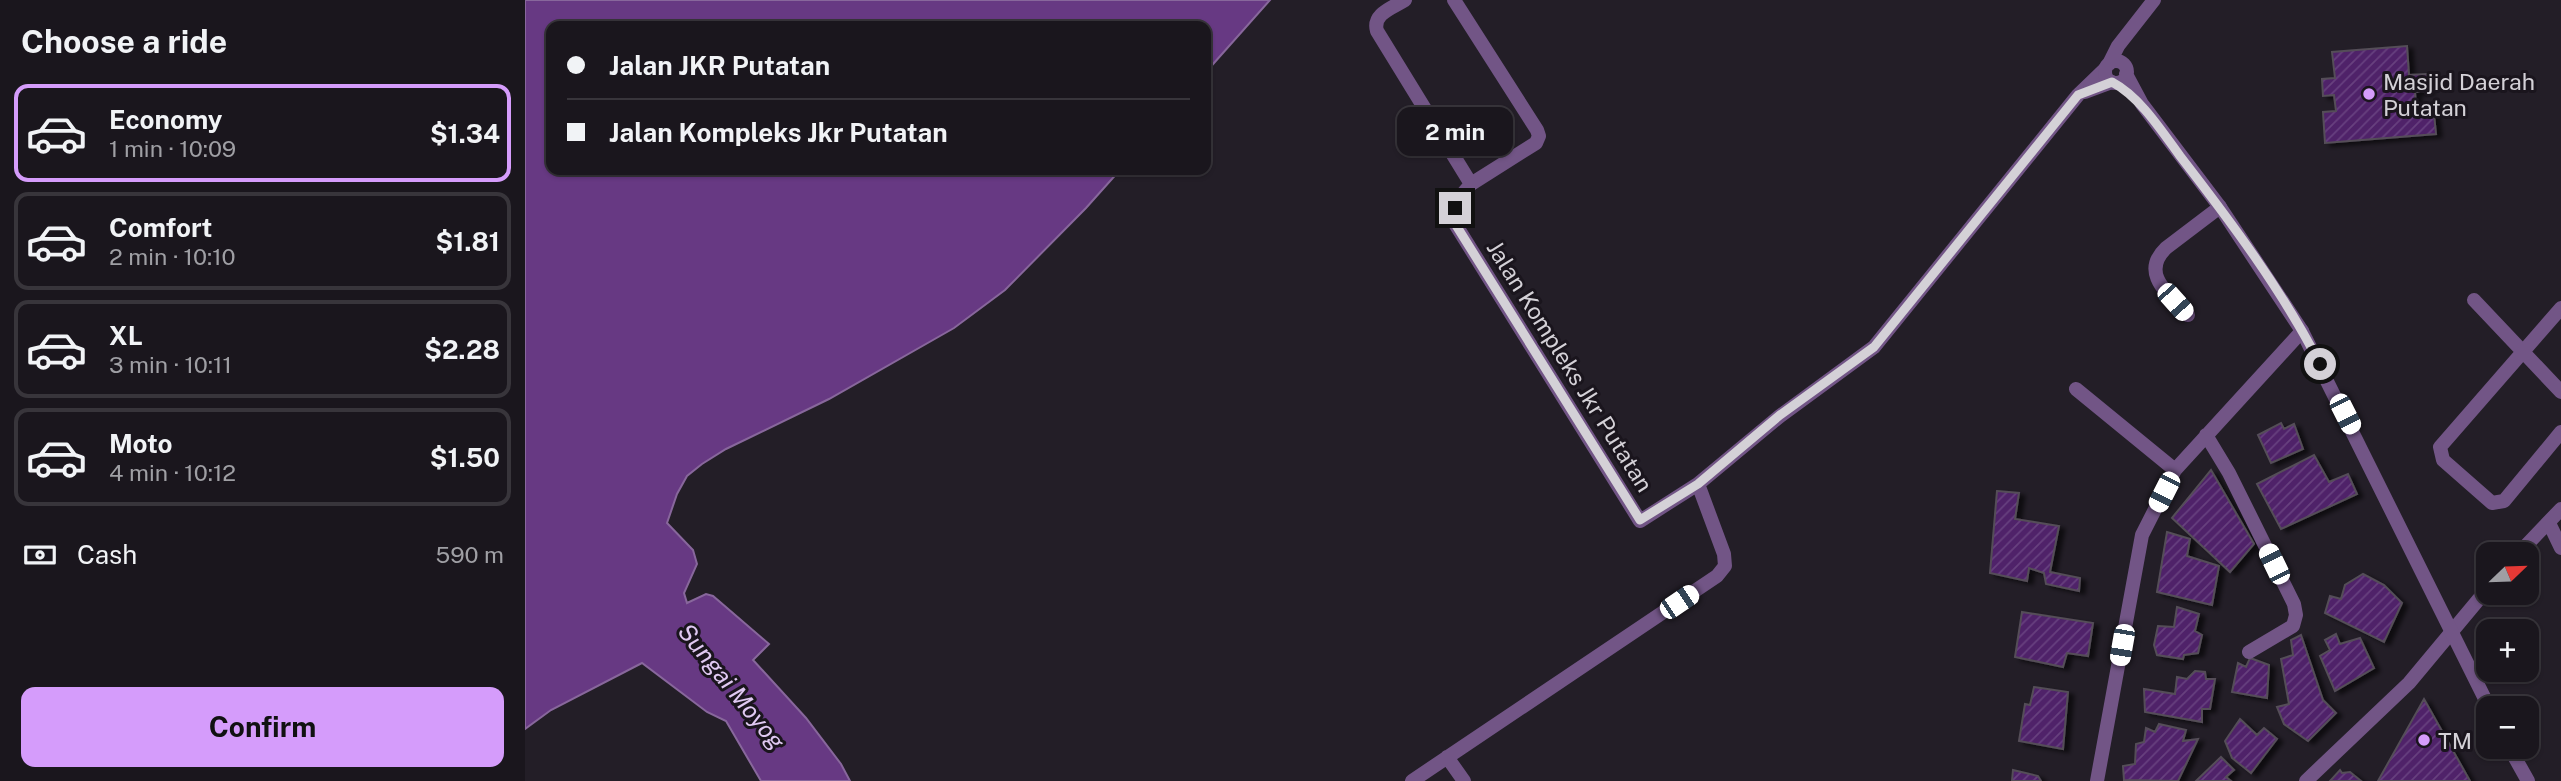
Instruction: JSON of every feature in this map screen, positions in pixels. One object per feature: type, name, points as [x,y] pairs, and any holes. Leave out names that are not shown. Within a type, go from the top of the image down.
[{"type":"street","points":[[1405,0],[1378,17],[1375,23],[1377,31],[1471,184],[1536,143],[1539,136],[1454,0]]},
{"type":"street","points":[[2115,72],[2118,46],[2154,0]]},
{"type":"street","points":[[1412,781],[1717,576],[1725,566],[1724,554],[1698,484],[1780,415],[1874,347],[2078,95],[2115,72]]},
{"type":"street","points":[[2115,72],[2130,85],[2150,116],[2220,207],[2302,331],[2484,696]]},
{"type":"street","name":"Jalan Kompleks Jkr Putatan","points":[[1471,184],[1460,197],[1454,222],[1640,520],[1698,484]]},
{"type":"street","points":[[2188,315],[2163,288],[2156,277],[2154,266],[2158,256],[2166,248],[2220,207]]},
{"type":"street","points":[[2473,300],[2561,391]]},
{"type":"street","points":[[2561,308],[2439,447],[2442,460],[2492,503],[2498,503],[2504,501],[2561,432]]},
{"type":"street","points":[[2097,781],[2142,535],[2175,470],[2302,331]]},
{"type":"street","points":[[2076,389],[2175,470]]},
{"type":"street","points":[[2206,435],[2244,503],[2294,604],[2296,615],[2293,626],[2249,652]]},
{"type":"street","points":[[2530,542],[2561,509]]},
{"type":"street","points":[[2549,523],[2561,548]]},
{"type":"street","points":[[2306,781],[2409,683],[2476,602]]},
{"type":"street","points":[[1447,757],[1464,781]]},
{"type":"street","points":[[2515,759],[2525,781]]},
{"type":"water","name":"Sungai Moyog","points":[[525,0],[1270,0],[1211,66],[1211,21],[546,21],[546,175],[1116,175],[1005,290],[954,328],[829,399],[726,449],[687,476],[677,494],[667,523],[693,550],[697,564],[684,593],[687,603],[706,594],[713,596],[769,644],[753,660],[806,718],[841,764],[850,781],[761,781],[726,721],[707,712],[642,663],[551,710],[525,729]]},
{"type":"building","name":"Masjid Daerah Putatan","points":[[2407,46],[2409,75],[2427,74],[2429,91],[2415,92],[2416,106],[2433,104],[2436,134],[2325,143],[2323,112],[2336,111],[2334,95],[2323,96],[2322,79],[2335,78],[2332,52]]},
{"type":"building","points":[[2281,423],[2284,429],[2294,424],[2303,449],[2271,463],[2258,435]]},
{"type":"building","points":[[2314,455],[2329,482],[2348,474],[2357,494],[2281,529],[2257,484]]},
{"type":"building","points":[[2211,470],[2254,544],[2230,572],[2172,518]]},
{"type":"building","points":[[1997,491],[2019,493],[2015,519],[2059,526],[2050,572],[2080,578],[2079,591],[2046,584],[2044,573],[2029,568],[2027,581],[1990,573]]},
{"type":"building","points":[[2167,532],[2190,539],[2187,556],[2219,566],[2212,605],[2157,592]]},
{"type":"building","points":[[2363,574],[2384,585],[2402,603],[2384,642],[2325,613],[2330,596],[2341,599],[2345,585]]},
{"type":"building","points":[[2177,607],[2199,614],[2195,631],[2202,635],[2198,653],[2184,655],[2183,659],[2157,655],[2154,645],[2158,626],[2174,627]]},
{"type":"building","points":[[2022,612],[2093,623],[2088,656],[2067,653],[2063,667],[2015,657]]},
{"type":"building","points":[[2336,634],[2340,644],[2360,638],[2374,668],[2335,691],[2320,656],[2330,650],[2325,640]]},
{"type":"building","points":[[2301,635],[2323,700],[2336,713],[2308,741],[2284,724],[2277,707],[2289,704],[2281,659],[2293,655],[2291,640]]},
{"type":"building","points":[[2250,658],[2269,665],[2267,698],[2232,692],[2238,663],[2246,667]]},
{"type":"building","points":[[2195,671],[2205,672],[2206,679],[2215,679],[2210,709],[2202,709],[2202,722],[2145,712],[2144,689],[2175,694],[2177,677],[2187,679]]},
{"type":"building","points":[[2034,687],[2068,692],[2063,749],[2019,741],[2025,704],[2030,705]]},
{"type":"building","name":"TM","points":[[2424,699],[2470,781],[2378,781]]},
{"type":"building","points":[[2240,719],[2257,735],[2264,728],[2277,739],[2251,773],[2232,758],[2225,741]]},
{"type":"building","points":[[2159,724],[2186,730],[2183,741],[2198,739],[2178,781],[2124,780],[2123,766],[2135,764],[2136,744],[2144,742],[2146,728],[2155,732]]},
{"type":"building","points":[[2221,757],[2234,770],[2226,777],[2231,781],[2196,781]]},
{"type":"building","points":[[2013,770],[2038,776],[2041,781],[2012,781]]},
{"type":"building","points":[[2340,770],[2342,773],[2350,772],[2361,781],[2330,781]]},
{"type":"place","name":"Masjid Daerah Putatan","points":[[2369,94]]},
{"type":"place","name":"TM","points":[[2424,740]]},
{"type":"route","points":[[1455,208],[1454,222],[1640,520],[1698,484],[1780,415],[1874,347],[2078,95],[2112,82],[2150,116],[2220,207],[2302,331],[2320,364]]}]
